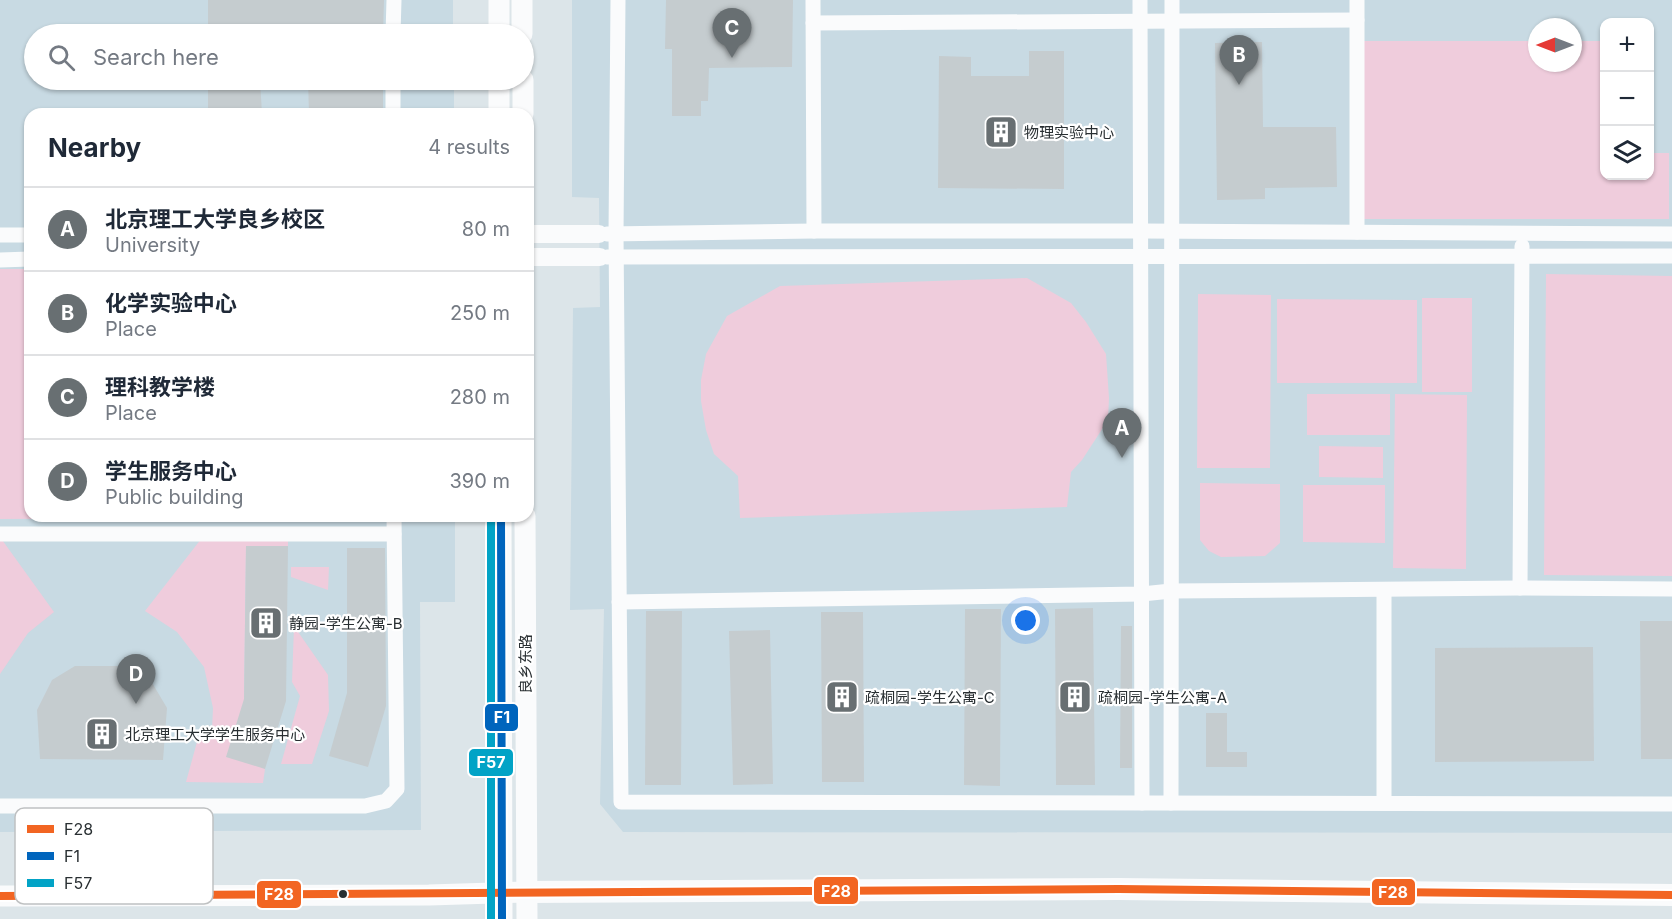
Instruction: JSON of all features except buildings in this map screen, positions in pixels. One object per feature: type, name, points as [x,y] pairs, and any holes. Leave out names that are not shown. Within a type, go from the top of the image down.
[{"type":"main road","points":[[499,0],[499,24]]},
{"type":"main road","points":[[522,0],[522,24]]},
{"type":"main road","points":[[499,90],[500,108]]},
{"type":"main road","points":[[523,90],[523,108]]},
{"type":"main road","name":"良乡东路","points":[[501,522],[502,919]]},
{"type":"main road","name":"良乡东路","points":[[525,522],[527,919]]},
{"type":"main road","points":[[213,896],[1119,889],[1672,896]]},
{"type":"main road","points":[[0,896],[15,896]]},
{"type":"street","points":[[393,24],[394,0]]},
{"type":"street","points":[[618,0],[608,257],[619,602],[621,802],[1672,804]]},
{"type":"street","points":[[813,0],[814,231]]},
{"type":"street","points":[[1140,0],[1142,803]]},
{"type":"street","points":[[1171,803],[1173,0]]},
{"type":"street","points":[[1357,232],[1358,0]]},
{"type":"street","points":[[813,23],[1358,20]]},
{"type":"street","points":[[393,90],[393,108]]},
{"type":"street","points":[[534,234],[814,231],[1672,234]]},
{"type":"street","points":[[1520,588],[1522,233]]},
{"type":"street","points":[[0,235],[24,235]]},
{"type":"street","points":[[534,257],[1672,256]]},
{"type":"street","points":[[0,260],[24,260]]},
{"type":"street","points":[[0,806],[365,806],[386,801],[397,789],[394,522]]},
{"type":"street","points":[[0,534],[394,534]]},
{"type":"street","points":[[619,602],[1142,594],[1171,591],[1672,589]]},
{"type":"street","points":[[1384,591],[1384,803]]},
{"type":"shaded area","points":[[0,0],[453,0],[453,24],[24,24],[24,90],[454,90],[454,108],[24,108],[24,522],[455,522],[455,602],[420,602],[421,830],[213,831],[213,808],[15,808],[15,832],[0,832]]},
{"type":"shaded area","points":[[572,0],[1672,0],[1672,833],[623,832],[600,804],[604,609],[570,610],[573,308],[600,307],[599,198],[572,197]]},
{"type":"shaded area","points":[[1364,41],[1528,41],[1528,72],[1582,72],[1582,41],[1600,41],[1600,180],[1654,180],[1654,153],[1669,153],[1669,219],[1364,219]]},
{"type":"shaded area","points":[[0,269],[24,269],[24,519],[0,519]]},
{"type":"shaded area","points":[[1546,274],[1672,276],[1672,576],[1544,575]]},
{"type":"shaded area","points":[[1027,278],[1071,303],[1106,354],[1108,420],[1082,460],[1071,472],[1067,507],[740,518],[738,476],[714,454],[706,430],[701,401],[701,380],[706,354],[727,316],[780,286]]},
{"type":"shaded area","points":[[1198,294],[1271,295],[1270,468],[1197,468]]},
{"type":"shaded area","points":[[1422,298],[1472,298],[1472,392],[1422,392]]},
{"type":"shaded area","points":[[1277,299],[1417,300],[1417,383],[1277,383]]},
{"type":"shaded area","points":[[1307,394],[1390,394],[1390,435],[1307,435]]},
{"type":"shaded area","points":[[1395,394],[1467,395],[1466,569],[1393,568]]},
{"type":"shaded area","points":[[1319,446],[1383,447],[1383,478],[1319,477]]},
{"type":"shaded area","points":[[1200,483],[1280,484],[1280,543],[1265,556],[1221,557],[1209,551],[1200,540]]},
{"type":"shaded area","points":[[1303,485],[1385,485],[1385,543],[1303,542]]},
{"type":"shaded area","points":[[205,534],[288,534],[288,546],[246,546],[244,699],[265,769],[263,783],[186,782],[200,731],[212,730],[213,708],[204,667],[177,632],[145,611]]},
{"type":"shaded area","points":[[0,537],[54,612],[28,633],[0,674]]},
{"type":"shaded area","points":[[291,567],[329,567],[328,590],[291,577]]},
{"type":"shaded area","points":[[294,626],[328,675],[329,711],[312,764],[281,764],[300,696],[292,682]]},
{"type":"transit line","name":"F57","points":[[491,522],[491,919]]},
{"type":"transit line","name":"F1","points":[[501,522],[502,919]]},
{"type":"transit line","name":"F28","points":[[213,895],[1119,889],[1672,895]]},
{"type":"transit line","name":"F28","points":[[0,896],[15,896]]},
{"type":"place","name":"理科教学楼","points":[[732,58]]},
{"type":"place","name":"化学实验中心","points":[[1239,85]]},
{"type":"place","name":"物理实验中心","points":[[1001,132]]},
{"type":"place","name":"北京理工大学良乡校区","points":[[1122,458]]},
{"type":"place","name":"静园-学生公寓-B","points":[[266,623]]},
{"type":"place","name":"疏桐园-学生公寓-C","points":[[842,697]]},
{"type":"place","name":"疏桐园-学生公寓-A","points":[[1075,697]]},
{"type":"place","name":"学生服务中心","points":[[136,704]]},
{"type":"place","name":"北京理工大学学生服务中心","points":[[102,734]]}]
